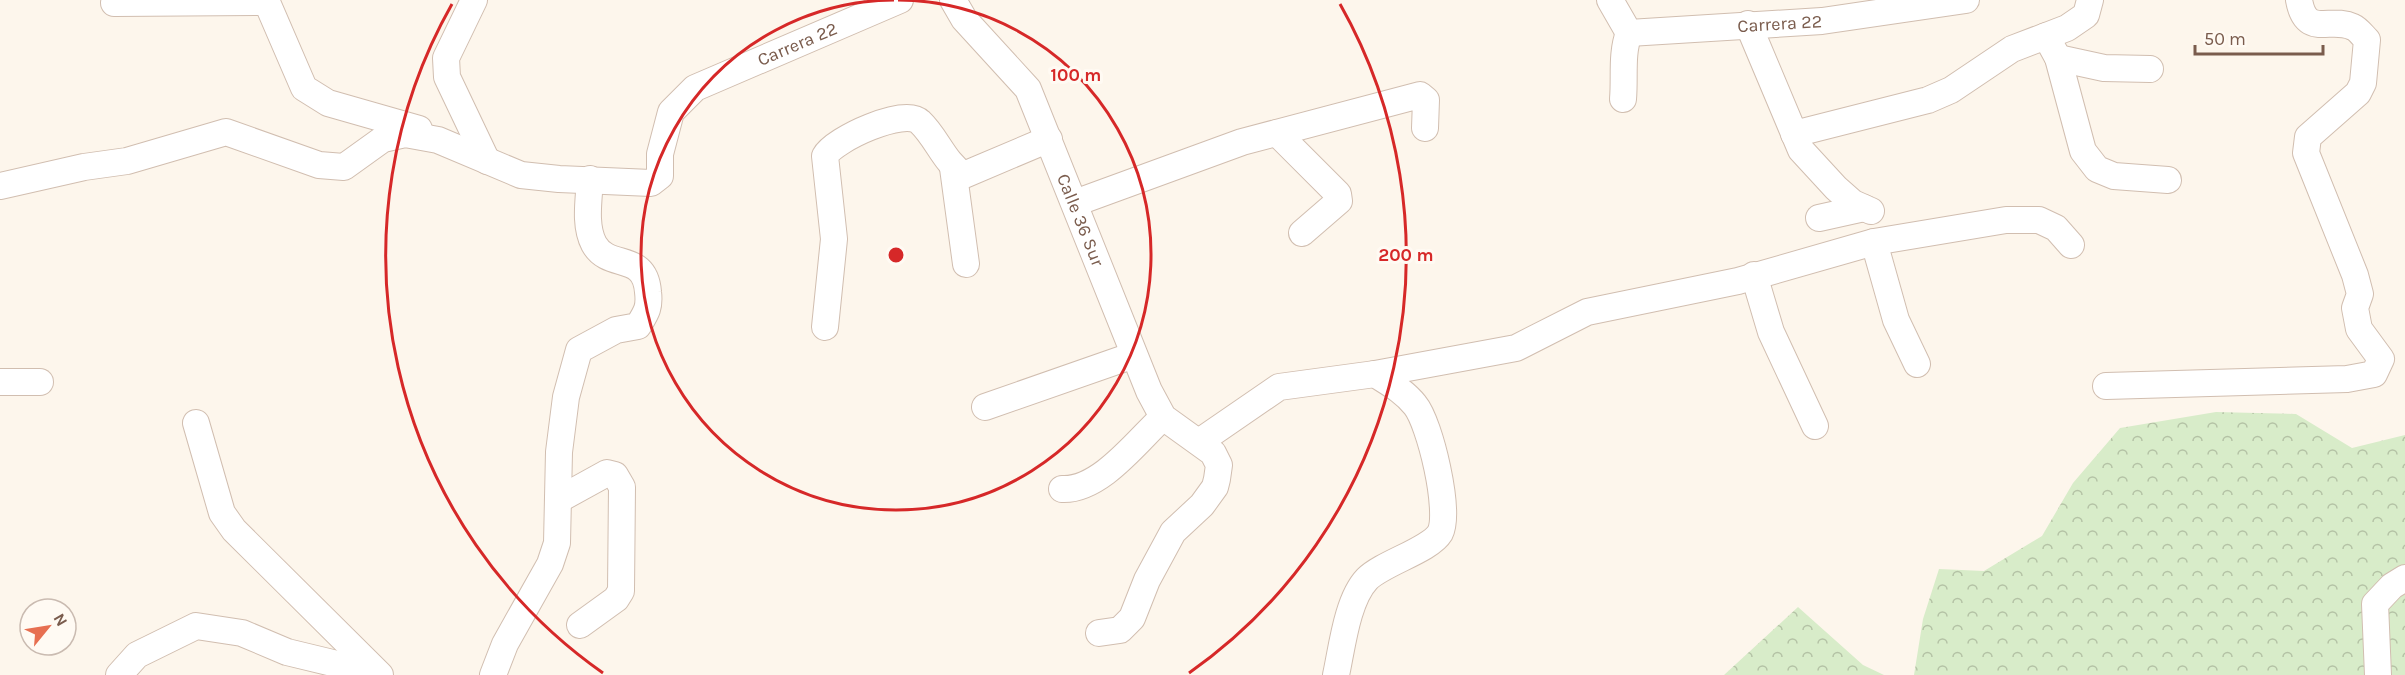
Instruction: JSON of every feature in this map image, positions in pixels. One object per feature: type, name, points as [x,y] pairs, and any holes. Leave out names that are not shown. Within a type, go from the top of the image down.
[{"type":"street","points":[[474,0],[446,58],[447,77],[484,153]]},
{"type":"street","name":"Carrera 22","points":[[590,179],[651,183],[660,176],[660,154],[671,112],[695,88],[900,0]]},
{"type":"street","name":"Calle 36 Sur","points":[[953,0],[964,19],[1028,89],[1134,355],[1160,411]]},
{"type":"street","points":[[1610,0],[1629,33],[1623,48],[1626,72],[1623,99]]},
{"type":"street","name":"Carrera 22","points":[[1629,33],[1822,21],[1966,0]]},
{"type":"street","points":[[1794,134],[1928,100],[1951,90],[2012,48],[2067,28],[2086,15],[2090,0]]},
{"type":"street","points":[[2106,386],[2347,379],[2374,374],[2379,367],[2380,359],[2359,329],[2355,308],[2360,294],[2355,274],[2306,153],[2308,137],[2358,93],[2363,83],[2367,40],[2355,27],[2342,24],[2324,26],[2309,21],[2301,9],[2299,0]]},
{"type":"street","points":[[114,3],[266,1],[304,88],[328,103],[484,153],[521,175],[559,180],[590,179],[588,218],[594,245],[616,261],[636,266],[647,278],[650,308],[638,326],[616,330],[579,350],[566,397],[559,452],[557,543],[550,564],[505,644],[493,675]]},
{"type":"street","points":[[1749,24],[1801,150],[1836,188],[1867,209],[1819,218]]},
{"type":"street","points":[[2046,36],[2058,58],[2083,151],[2097,169],[2114,176],[2169,180]]},
{"type":"street","points":[[2058,58],[2104,68],[2150,69]]},
{"type":"street","points":[[1074,203],[1242,142],[1420,95],[1426,100],[1425,128]]},
{"type":"street","points":[[825,327],[834,240],[825,156],[829,148],[854,132],[910,117],[919,120],[953,168],[964,176],[971,175],[1049,139]]},
{"type":"street","points":[[0,186],[84,167],[128,161],[226,132],[319,165],[344,167],[383,139],[405,134],[438,140],[484,153]]},
{"type":"street","points":[[1277,133],[1338,194],[1339,201],[1302,233]]},
{"type":"street","points":[[953,168],[966,264]]},
{"type":"street","points":[[1199,442],[1279,387],[1375,374],[1516,348],[1587,312],[1738,281],[1874,242],[2006,220],[2038,220],[2056,228],[2071,245]]},
{"type":"street","points":[[1874,242],[1896,320],[1917,363]]},
{"type":"street","points":[[1754,275],[1771,332],[1815,426]]},
{"type":"street","points":[[985,407],[1134,355]]},
{"type":"street","points":[[1336,675],[1341,646],[1355,600],[1365,580],[1383,566],[1412,553],[1438,535],[1444,522],[1438,473],[1421,414],[1396,387],[1375,374]]},
{"type":"street","points":[[0,382],[40,382]]},
{"type":"street","points":[[1125,428],[1160,411]]},
{"type":"street","points":[[1099,633],[1120,630],[1132,618],[1147,580],[1173,531],[1202,505],[1215,487],[1219,465],[1213,453],[1160,411]]},
{"type":"street","points":[[1062,489],[1083,487],[1104,473],[1160,411]]},
{"type":"street","points":[[196,423],[222,513],[234,530],[380,675]]},
{"type":"street","points":[[558,500],[607,473],[615,475],[622,487],[621,591],[616,600],[580,625]]},
{"type":"street","points":[[2378,675],[2375,604],[2392,586],[2405,578]]},
{"type":"street","points":[[119,675],[137,655],[196,626],[242,633],[287,652],[380,675]]},
{"type":"green space","points":[[2216,412],[2296,414],[2352,448],[2405,435],[2405,675],[1914,675],[1923,619],[1939,569],[1984,571],[2042,536],[2073,483],[2120,428]]},
{"type":"green space","points":[[1798,607],[1863,665],[1884,675],[1724,675]]}]
